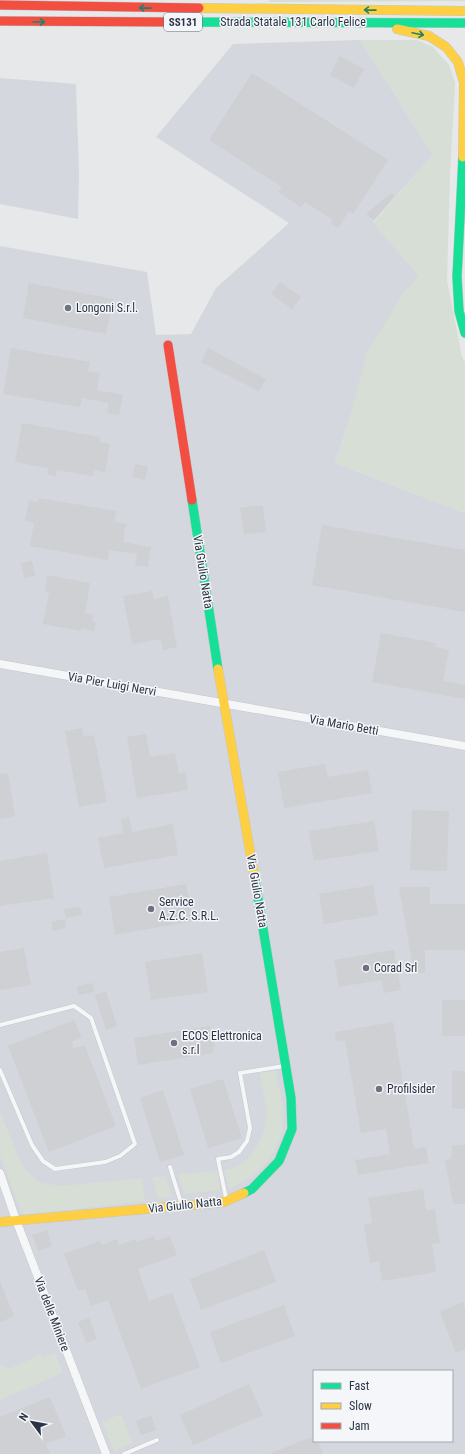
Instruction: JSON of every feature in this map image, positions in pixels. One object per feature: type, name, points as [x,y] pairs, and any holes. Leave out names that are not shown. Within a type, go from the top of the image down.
[{"type":"main road","points":[[184,8],[193,2],[239,2],[251,0]]},
{"type":"main road","name":"Strada Statale 131 Carlo Felice","points":[[0,5],[465,11]]},
{"type":"main road","name":"Strada Statale 131 Carlo Felice","points":[[0,21],[465,23]]},
{"type":"main road","points":[[366,23],[430,36],[446,47],[458,62],[464,83],[463,154],[457,277],[459,311],[465,333]]},
{"type":"main road","points":[[457,277],[465,288]]},
{"type":"main road","name":"Via Giulio Natta","points":[[0,1222],[224,1202],[252,1189],[279,1161],[292,1129],[291,1098],[286,1065],[224,704],[168,345]]},
{"type":"street","name":"Via Pier Luigi Nervi","points":[[0,664],[224,704]]},
{"type":"street","name":"Via Mario Betti","points":[[224,704],[465,746]]},
{"type":"street","name":"Via delle Miniere","points":[[0,1173],[16,1220],[106,1454]]},
{"type":"lane","points":[[0,1025],[74,1006],[91,1018],[134,1144],[120,1156],[105,1162],[55,1169],[43,1161],[32,1145],[0,1070]]},
{"type":"lane","points":[[227,1201],[218,1159],[231,1157],[239,1152],[247,1141],[250,1128],[240,1073],[286,1065]]},
{"type":"lane","points":[[170,1167],[181,1206]]},
{"type":"lane","points":[[124,1454],[157,1440]]},
{"type":"shaded area","points":[[271,0],[465,0],[465,1],[267,2]]},
{"type":"shaded area","points":[[360,40],[433,155],[373,222],[419,276],[400,298],[348,424],[335,463],[465,513],[465,1454],[0,1454],[0,246],[147,272],[156,335],[191,334],[216,288],[289,223],[156,137],[233,44]]},
{"type":"shaded area","points":[[360,40],[417,40],[433,47],[449,65],[455,83],[450,174],[447,280],[462,357],[465,362],[465,513],[335,463],[348,424],[367,352],[400,298],[419,276],[373,223],[433,155]]},
{"type":"shaded area","points":[[0,78],[76,84],[79,172],[78,219],[0,204]]},
{"type":"shaded area","points":[[276,1071],[282,1100],[283,1124],[276,1148],[269,1159],[251,1177],[229,1189],[224,1170],[233,1168],[247,1159],[258,1144],[265,1127],[266,1107],[260,1072]]},
{"type":"shaded area","points":[[0,1112],[22,1165],[39,1182],[60,1186],[142,1178],[145,1201],[25,1214],[21,1211],[0,1156]]},
{"type":"shaded area","points":[[217,1171],[220,1190],[184,1194],[178,1174]]},
{"type":"shaded area","points":[[166,1176],[172,1197],[158,1199],[152,1177]]},
{"type":"shaded area","points":[[55,1353],[63,1373],[0,1400],[0,1365],[9,1369],[41,1354],[43,1358]]},
{"type":"shaded area","points":[[121,1414],[132,1443],[114,1451],[102,1422]]},
{"type":"building","points":[[340,56],[364,69],[354,88],[330,75]]},
{"type":"building","points":[[252,73],[388,160],[353,214],[349,211],[338,228],[331,223],[333,220],[305,202],[301,207],[278,192],[282,187],[209,140]]},
{"type":"building","points":[[391,193],[395,196],[374,220],[366,214]]},
{"type":"building","points":[[280,282],[301,297],[292,309],[271,294]]},
{"type":"building","name":"Longoni S.r.l.","points":[[29,283],[113,299],[106,334],[23,318]]},
{"type":"building","points":[[11,348],[90,362],[88,371],[100,373],[97,390],[123,395],[119,415],[107,413],[109,403],[82,398],[80,407],[3,394]]},
{"type":"building","points":[[208,348],[266,379],[259,391],[201,362]]},
{"type":"building","points":[[22,423],[100,437],[99,442],[110,444],[105,472],[94,470],[93,476],[57,470],[56,476],[47,474],[48,468],[15,462]]},
{"type":"building","points":[[135,464],[148,466],[145,480],[132,477]]},
{"type":"building","points":[[38,498],[116,511],[114,522],[126,524],[123,542],[151,547],[148,567],[135,565],[137,554],[109,550],[108,560],[30,546],[34,523],[25,521],[29,500],[38,502]]},
{"type":"building","points":[[263,506],[266,532],[244,534],[240,508]]},
{"type":"building","points":[[322,525],[465,550],[465,612],[312,585]]},
{"type":"building","points":[[32,561],[35,576],[24,578],[21,563]]},
{"type":"building","points":[[47,575],[90,583],[85,613],[93,614],[92,621],[96,622],[94,631],[82,628],[81,631],[43,624],[49,592],[45,591]]},
{"type":"building","points":[[152,591],[154,599],[168,596],[177,647],[163,650],[161,639],[132,644],[123,596]]},
{"type":"building","points":[[381,633],[436,643],[435,647],[449,650],[443,681],[465,685],[465,699],[372,682]]},
{"type":"building","points":[[82,728],[84,737],[94,735],[107,802],[79,807],[65,731]]},
{"type":"building","points":[[146,734],[150,757],[175,753],[179,774],[185,772],[188,790],[137,798],[127,737]]},
{"type":"building","points":[[325,764],[328,777],[368,770],[372,793],[284,808],[278,772]]},
{"type":"building","points":[[8,773],[15,816],[0,819],[0,774]]},
{"type":"building","points":[[412,810],[449,811],[447,871],[410,870]]},
{"type":"building","points":[[129,817],[132,832],[173,824],[178,855],[104,868],[98,838],[123,833],[121,819]]},
{"type":"building","points":[[374,821],[379,851],[314,861],[309,831]]},
{"type":"building","points":[[47,853],[54,898],[0,906],[0,861]]},
{"type":"building","name":"Service A.Z.C. S.R.L.","points":[[186,884],[193,921],[115,935],[109,897]]},
{"type":"building","points":[[373,885],[378,915],[324,924],[319,894]]},
{"type":"building","points":[[399,887],[430,887],[430,904],[465,904],[465,950],[425,950],[425,973],[414,973]]},
{"type":"building","points":[[80,907],[82,915],[66,918],[64,909]]},
{"type":"building","points":[[65,919],[66,928],[53,931],[51,922]]},
{"type":"building","points":[[24,948],[31,985],[0,990],[0,952]]},
{"type":"building","name":"Corad Srl","points":[[394,950],[401,990],[384,993],[382,980],[339,987],[334,960]]},
{"type":"building","points":[[202,953],[208,992],[151,1000],[145,962]]},
{"type":"building","points":[[92,983],[94,992],[78,995],[77,986]]},
{"type":"building","points":[[106,991],[117,1026],[106,1030],[95,995]]},
{"type":"building","points":[[442,1000],[465,1000],[465,1036],[442,1036]]},
{"type":"building","points":[[74,1020],[82,1038],[72,1041],[73,1048],[85,1046],[116,1126],[49,1152],[8,1046]]},
{"type":"building","name":"Profilsider","points":[[393,1022],[414,1149],[426,1147],[429,1163],[358,1175],[355,1160],[390,1154],[386,1129],[361,1133],[345,1040],[336,1041],[335,1032]]},
{"type":"building","name":"ECOS Elettronica s.r.l","points":[[210,1026],[215,1047],[213,1047],[214,1053],[138,1065],[134,1038]]},
{"type":"building","points":[[452,1071],[465,1071],[465,1109],[452,1108]]},
{"type":"building","points":[[223,1079],[242,1138],[208,1148],[190,1089]]},
{"type":"building","points":[[163,1090],[184,1155],[160,1162],[140,1098]]},
{"type":"building","points":[[452,1145],[465,1145],[465,1204],[453,1204],[445,1160],[451,1159]]},
{"type":"building","points":[[423,1189],[426,1210],[435,1209],[440,1243],[432,1244],[436,1272],[382,1281],[379,1261],[370,1263],[364,1224],[372,1223],[368,1198]]},
{"type":"building","points":[[47,1230],[52,1246],[38,1251],[32,1235]]},
{"type":"building","points":[[154,1236],[156,1241],[170,1236],[177,1255],[138,1269],[149,1301],[172,1293],[200,1367],[141,1389],[108,1300],[91,1306],[85,1289],[78,1291],[64,1254],[99,1241],[102,1245],[117,1239],[119,1245],[135,1239],[137,1242]]},
{"type":"building","points":[[264,1250],[276,1282],[201,1310],[190,1279]]},
{"type":"building","points":[[0,1281],[14,1316],[0,1322]]},
{"type":"building","points":[[463,1302],[465,1309],[465,1349],[456,1353],[440,1312]]},
{"type":"building","points":[[284,1305],[295,1336],[221,1363],[210,1332]]},
{"type":"building","points":[[89,1318],[97,1339],[86,1343],[78,1322]]},
{"type":"building","points":[[249,1384],[263,1415],[193,1445],[180,1415]]},
{"type":"building","points":[[50,1397],[66,1436],[46,1444],[50,1454],[0,1454],[0,1417]]},
{"type":"building","points":[[151,1415],[156,1430],[141,1435],[136,1421]]},
{"type":"building","points":[[313,1436],[313,1442],[318,1442],[323,1454],[269,1454]]},
{"type":"traffic: fast","points":[[172,22],[465,23]]},
{"type":"traffic: fast","points":[[463,157],[457,277],[459,311],[465,333]]},
{"type":"traffic: fast","points":[[192,500],[218,669]]},
{"type":"traffic: fast","points":[[244,1193],[252,1189],[279,1161],[292,1129],[291,1098],[254,874]]},
{"type":"traffic: slow","points":[[199,8],[465,11]]},
{"type":"traffic: slow","points":[[397,29],[429,36],[446,47],[458,62],[464,83],[463,157]]},
{"type":"traffic: slow","points":[[218,669],[254,874]]},
{"type":"traffic: slow","points":[[0,1222],[224,1202],[244,1193]]},
{"type":"traffic: jam","points":[[0,5],[199,8]]},
{"type":"traffic: jam","points":[[0,21],[172,22]]},
{"type":"traffic: jam","points":[[168,345],[192,500]]},
{"type":"place","name":"Longoni S.r.l.","points":[[68,308]]},
{"type":"place","name":"Service A.Z.C. S.R.L.","points":[[151,909]]},
{"type":"place","name":"Corad Srl","points":[[366,968]]},
{"type":"place","name":"ECOS Elettronica s.r.l","points":[[174,1043]]},
{"type":"place","name":"Profilsider","points":[[379,1089]]}]
